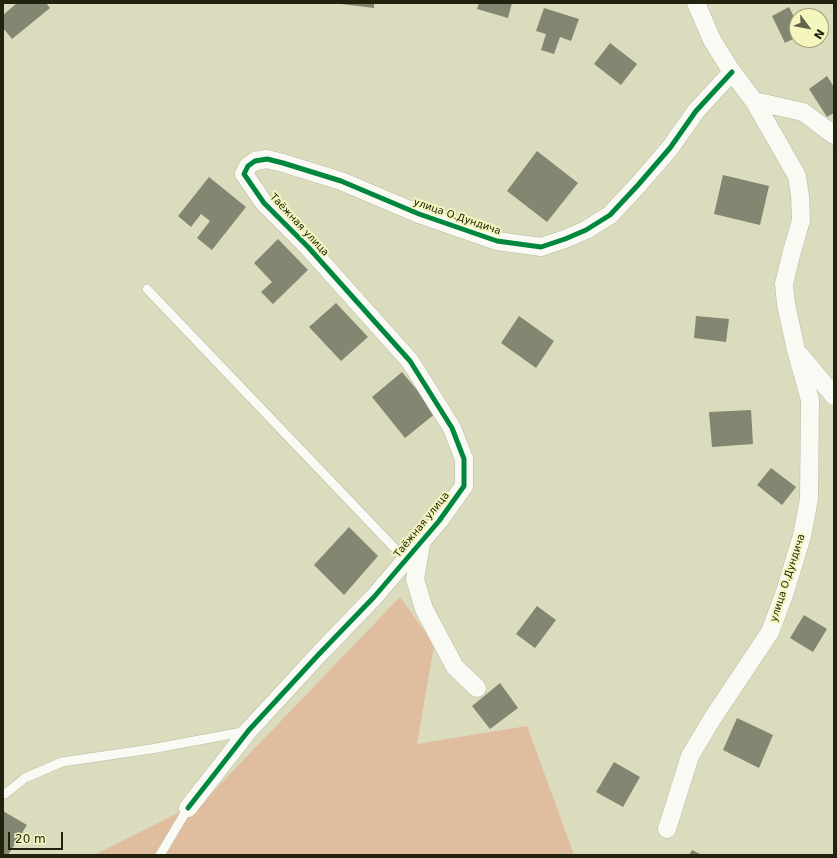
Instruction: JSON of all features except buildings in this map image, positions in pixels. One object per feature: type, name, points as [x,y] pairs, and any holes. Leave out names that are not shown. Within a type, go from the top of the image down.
[{"type":"street","name":"улица О.Дундича","points":[[667,829],[690,756],[712,719],[770,632],[784,595],[802,536],[809,499],[810,400],[796,350],[786,304],[784,284],[801,220],[797,176],[753,99],[732,72],[712,40],[696,3]]},
{"type":"street","name":"улица О.Дундича","points":[[255,161],[267,159],[341,181],[419,214],[497,241],[541,248],[586,230],[610,215],[670,148],[696,111],[732,72]]},
{"type":"street","points":[[753,99],[754,101],[803,112],[834,136]]},
{"type":"street","name":"Таёжная улица","points":[[188,808],[249,730],[374,597],[421,543],[464,486],[464,459],[452,428],[410,361],[308,248],[264,203],[244,174],[248,166],[255,161]]},
{"type":"street","name":"улица О.Дундича","points":[[796,350],[834,396]]},
{"type":"street","points":[[421,543],[415,580],[424,609],[455,667],[477,688]]},
{"type":"lane","points":[[147,289],[406,560]]},
{"type":"lane","points":[[5,794],[24,778],[62,762],[151,749],[249,730]]},
{"type":"lane","points":[[160,855],[188,808]]},
{"type":"shaded area","points":[[400,597],[434,645],[417,744],[527,726],[574,855],[94,855],[206,799]]},
{"type":"cycle path","points":[[188,808],[249,730],[374,597],[439,521],[464,486],[464,459],[452,428],[410,361],[308,247],[264,203],[244,174],[248,166],[255,161],[267,159],[283,163],[341,181],[419,214],[497,241],[541,247],[586,230],[610,215],[670,148],[696,111],[732,72]]}]
